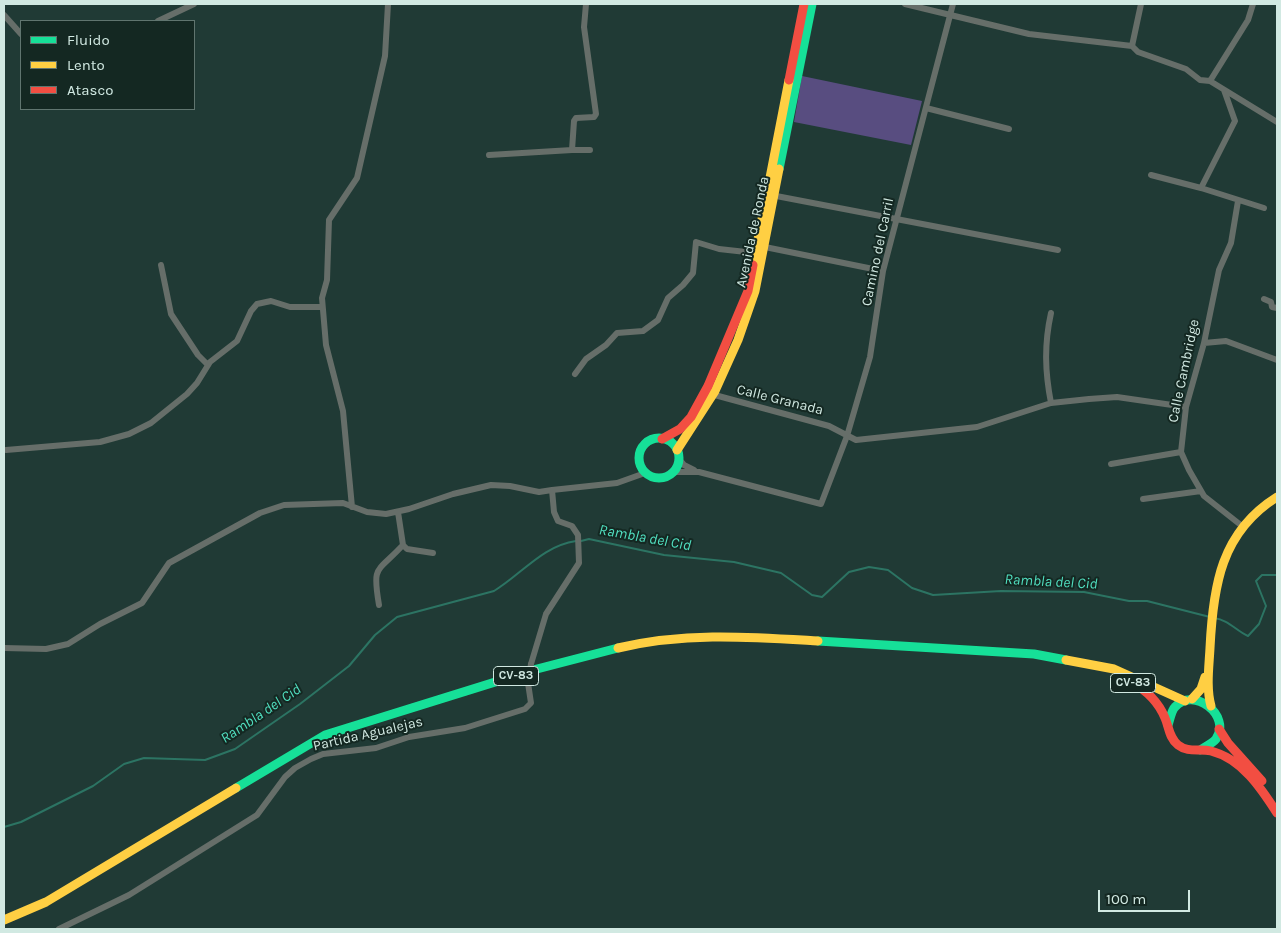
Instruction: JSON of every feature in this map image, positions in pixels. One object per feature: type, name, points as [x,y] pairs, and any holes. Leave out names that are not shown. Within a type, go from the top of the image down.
[{"type":"main road","name":"Avenida de Ronda","points":[[771,195],[804,4]]},
{"type":"main road","name":"Avenida de Ronda","points":[[678,455],[738,340],[755,291],[759,249],[812,4]]},
{"type":"main road","name":"Avenida de Ronda","points":[[662,439],[680,429],[709,393]]},
{"type":"main road","points":[[654,439],[662,439],[671,443],[678,455],[674,472],[669,476],[656,478],[643,470],[639,458],[641,450],[646,443],[654,439]]},
{"type":"main road","points":[[1211,706],[1209,649],[1216,597],[1229,547],[1242,526],[1255,512],[1277,496]]},
{"type":"main road","name":"CV-83","points":[[4,920],[46,902],[325,735],[537,669],[648,641],[729,636],[1034,654],[1080,661],[1114,669],[1173,697],[1204,702],[1211,706],[1217,716],[1219,729],[1228,744],[1248,762],[1262,780],[1277,813]]},
{"type":"main road","name":"CV-83","points":[[1080,661],[1141,688],[1154,700],[1173,740],[1178,746],[1219,754],[1236,763],[1258,784],[1277,813]]},
{"type":"main road","points":[[1168,726],[1172,711],[1189,700],[1201,689],[1209,664]]},
{"type":"main road","points":[[1200,750],[1212,742],[1219,729]]},
{"type":"street","points":[[160,20],[194,4]]},
{"type":"street","points":[[352,507],[344,411],[326,344],[322,307],[327,280],[329,220],[357,178],[385,56],[388,4]]},
{"type":"street","points":[[572,150],[574,121],[576,118],[594,117],[596,114],[584,27],[586,4]]},
{"type":"street","points":[[906,4],[1029,34],[1132,46],[1138,52],[1186,69],[1200,80],[1210,81],[1277,122]]},
{"type":"street","name":"Camino del Carril","points":[[699,472],[820,504],[846,436],[870,357],[883,271],[952,4]]},
{"type":"street","points":[[1132,46],[1141,4]]},
{"type":"street","points":[[1210,81],[1248,20],[1253,4]]},
{"type":"street","points":[[4,15],[20,33]]},
{"type":"street","points":[[1201,188],[1235,121],[1224,90]]},
{"type":"street","points":[[926,108],[1009,129]]},
{"type":"street","points":[[490,155],[590,150]]},
{"type":"street","points":[[1151,175],[1201,188],[1264,208]]},
{"type":"street","points":[[771,195],[1058,250]]},
{"type":"street","name":"Calle Cambridge","points":[[1181,452],[1186,407],[1204,343],[1220,270],[1231,243],[1238,201]]},
{"type":"street","points":[[575,374],[586,359],[606,345],[617,333],[644,331],[658,320],[668,298],[690,277],[696,242],[719,248],[759,249],[883,271]]},
{"type":"street","points":[[161,265],[171,314],[198,355],[208,366]]},
{"type":"street","points":[[1264,299],[1271,302],[1272,307],[1277,308]]},
{"type":"street","points":[[6,450],[100,442],[129,434],[151,423],[187,394],[208,366],[238,341],[251,311],[257,304],[271,302],[290,307],[322,307]]},
{"type":"street","points":[[1050,313],[1046,334],[1045,370],[1051,403]]},
{"type":"street","points":[[1204,343],[1226,341],[1277,360]]},
{"type":"street","name":"Calle Granada","points":[[709,393],[829,426],[846,436]]},
{"type":"street","points":[[846,436],[856,440],[977,427],[1051,403],[1117,397],[1186,407]]},
{"type":"street","points":[[1111,464],[1181,452],[1200,491],[1209,501],[1242,526]]},
{"type":"street","points":[[678,455],[684,465],[699,472]]},
{"type":"street","points":[[4,648],[46,649],[68,644],[100,624],[142,603],[169,563],[260,513],[284,505],[343,503],[367,512],[386,514],[491,485],[510,486],[539,492],[617,483],[635,476],[643,470]]},
{"type":"street","points":[[674,472],[699,472]]},
{"type":"street","name":"Partida Agualejas","points":[[59,929],[129,895],[257,815],[285,777],[304,763],[323,754],[376,748],[409,737],[465,728],[525,709],[531,703],[528,682],[531,664],[546,614],[579,563],[578,535],[572,526],[558,521],[552,507],[552,490]]},
{"type":"street","points":[[1143,500],[1200,491]]},
{"type":"street","points":[[398,512],[403,545],[407,549],[433,553]]},
{"type":"street","points":[[379,606],[374,579],[376,572],[403,545]]},
{"type":"shaded area","points":[[802,76],[922,101],[911,145],[794,122]]},
{"type":"waterway","name":"Rambla del Cid","points":[[581,541],[589,539],[664,555],[734,562],[781,573],[812,595],[822,597],[849,572],[869,567],[888,570],[912,588],[933,595],[1001,591],[1084,592],[1129,601],[1147,601],[1210,617]]},
{"type":"waterway","name":"Rambla del Cid","points":[[4,827],[21,822],[93,786],[124,764],[144,758],[205,760],[235,749],[300,704],[349,666],[375,635],[397,617],[494,591],[542,555],[564,544],[576,541]]},
{"type":"waterway","name":"Rambla del Cid","points":[[1214,618],[1228,623],[1248,636],[1259,624],[1266,606],[1256,581],[1262,575],[1277,575]]},
{"type":"traffic: fast","points":[[779,169],[812,4]]},
{"type":"traffic: fast","points":[[659,438],[673,444],[679,458],[673,472],[659,478],[645,472],[639,458],[645,444],[659,438]]},
{"type":"traffic: fast","points":[[818,641],[1034,654],[1066,660]]},
{"type":"traffic: fast","points":[[236,788],[325,735],[537,669],[618,648]]},
{"type":"traffic: fast","points":[[1168,725],[1175,707],[1183,701],[1191,700],[1208,706],[1215,713],[1219,721],[1220,730],[1216,739],[1200,750]]},
{"type":"traffic: slow","points":[[753,265],[789,80]]},
{"type":"traffic: slow","points":[[677,450],[715,391],[738,340],[755,291],[779,169]]},
{"type":"traffic: slow","points":[[1211,706],[1208,677],[1211,625],[1218,582],[1224,562],[1232,544],[1243,527],[1258,511],[1277,497]]},
{"type":"traffic: slow","points":[[618,648],[668,640],[718,637],[818,641]]},
{"type":"traffic: slow","points":[[1066,660],[1114,669],[1185,701]]},
{"type":"traffic: slow","points":[[1192,699],[1201,689],[1205,677]]},
{"type":"traffic: slow","points":[[4,920],[46,902],[236,788]]},
{"type":"traffic: jam","points":[[789,80],[804,4]]},
{"type":"traffic: jam","points":[[662,439],[680,429],[691,417],[708,386],[748,291],[753,265]]},
{"type":"traffic: jam","points":[[1131,682],[1147,692],[1155,701],[1165,718],[1171,736],[1178,745],[1190,750],[1211,751],[1232,761],[1250,776],[1277,813]]},
{"type":"traffic: jam","points":[[1219,729],[1228,743],[1262,781]]}]
